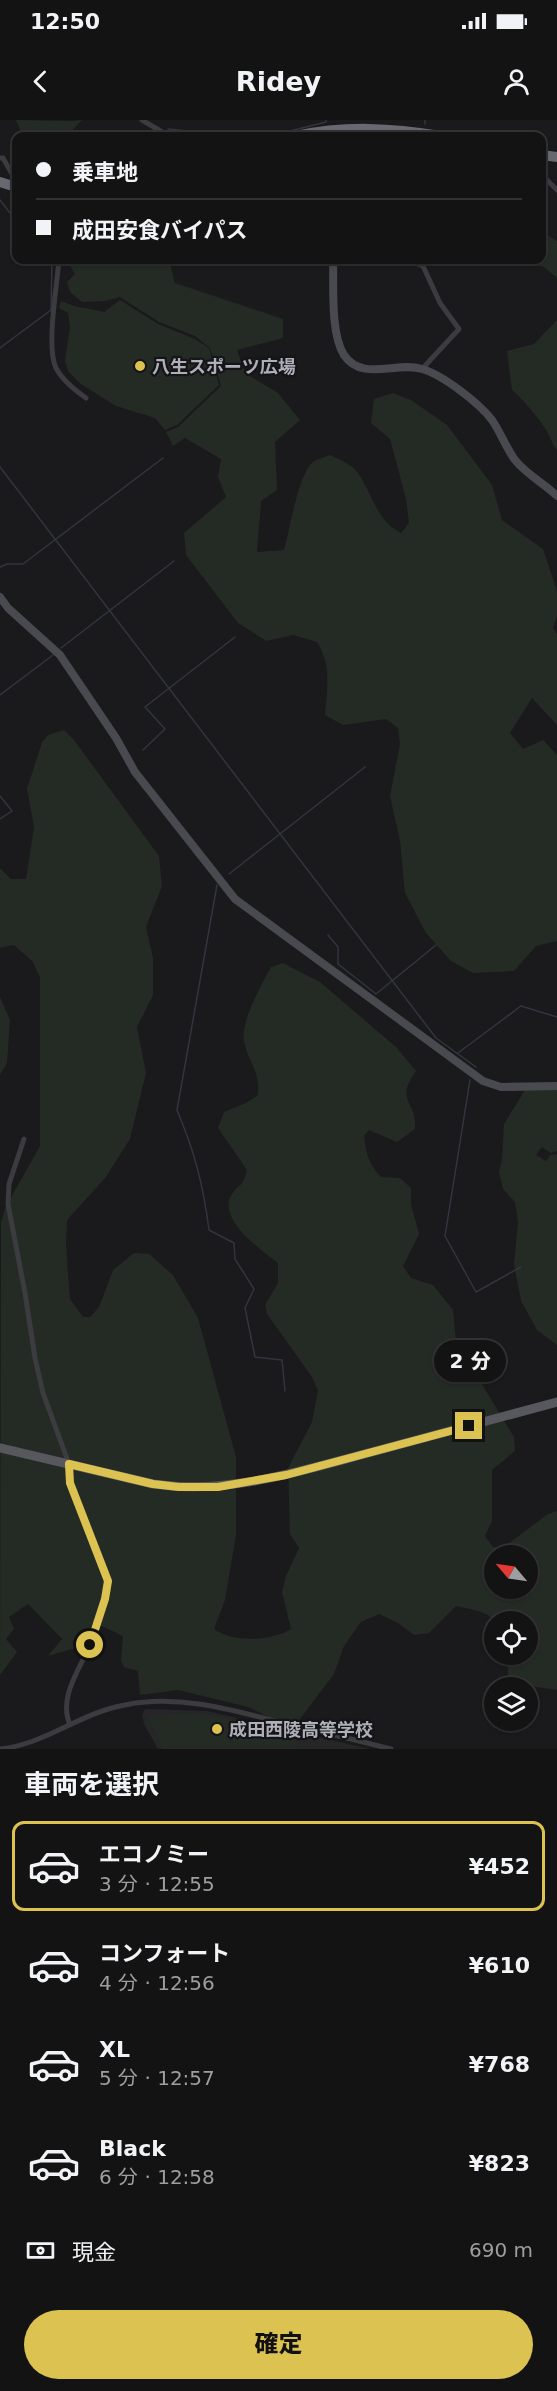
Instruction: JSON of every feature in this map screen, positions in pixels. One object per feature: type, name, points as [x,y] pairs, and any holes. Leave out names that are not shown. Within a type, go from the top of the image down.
[{"type":"highway","points":[[317,132],[356,128],[396,129],[410,132]]},
{"type":"main road","points":[[0,1448],[153,1484],[200,1488],[245,1484],[307,1470],[557,1402]]},
{"type":"street","points":[[142,120],[162,132]]},
{"type":"street","points":[[0,158],[3,158],[12,174]]},
{"type":"street","points":[[546,179],[557,190]]},
{"type":"street","points":[[58,264],[53,360],[60,376],[86,398]]},
{"type":"street","points":[[333,264],[334,323],[344,354],[353,363],[368,370],[422,369],[447,382],[481,408],[491,419],[516,461],[527,473],[557,496]]},
{"type":"street","points":[[416,264],[423,267],[440,303],[459,329],[422,369]]},
{"type":"street","points":[[0,597],[8,608],[60,655],[116,738],[135,772],[235,899],[483,1081],[501,1087],[557,1086]]},
{"type":"street","points":[[24,1139],[9,1184],[10,1217],[43,1393],[69,1464],[70,1483],[108,1581],[93,1638],[70,1689],[68,1705],[70,1725]]},
{"type":"street","points":[[0,1749],[36,1742],[93,1714],[122,1705],[154,1701],[221,1708],[391,1749]]},
{"type":"shaded area","points":[[16,120],[82,120],[71,132],[21,132]]},
{"type":"shaded area","points":[[546,234],[557,241],[557,278],[544,267],[531,264],[546,264]]},
{"type":"shaded area","points":[[69,264],[170,264],[175,283],[283,319],[283,338],[237,350],[245,373],[278,393],[300,420],[275,442],[277,490],[261,501],[257,552],[284,550],[299,491],[307,470],[314,462],[330,455],[346,462],[358,473],[386,522],[401,533],[409,523],[406,499],[390,439],[371,423],[374,399],[393,393],[411,400],[447,425],[492,485],[502,520],[543,549],[557,591],[557,616],[553,628],[557,634],[557,725],[532,698],[510,733],[523,749],[543,740],[557,755],[557,941],[536,946],[514,971],[473,973],[451,961],[426,933],[405,893],[400,841],[390,796],[400,744],[398,728],[386,719],[343,725],[325,715],[327,669],[317,642],[293,635],[266,641],[238,623],[186,555],[184,533],[226,497],[218,477],[221,459],[185,438],[173,446],[166,432],[178,427],[221,386],[210,348],[195,336],[159,322],[120,297],[105,301],[82,302],[70,292],[67,282],[75,274]]},
{"type":"shaded area","name":"八生スポーツ広場","points":[[120,300],[158,324],[195,339],[209,348],[219,385],[177,425],[165,430],[155,418],[116,406],[81,384],[68,371],[65,360],[70,328],[68,313],[59,308],[61,301],[77,307],[104,312]]},
{"type":"shaded area","points":[[557,320],[557,450],[541,423],[512,390],[507,351],[534,344]]},
{"type":"shaded area","points":[[64,730],[74,740],[159,856],[162,886],[146,927],[153,958],[153,995],[137,1027],[146,1073],[130,1139],[106,1177],[67,1220],[66,1244],[70,1299],[83,1317],[90,1317],[99,1307],[113,1270],[134,1253],[149,1254],[173,1275],[198,1318],[236,1457],[236,1535],[225,1600],[214,1629],[231,1637],[252,1639],[274,1636],[291,1629],[282,1592],[286,1576],[299,1548],[290,1534],[288,1468],[312,1422],[318,1391],[312,1377],[267,1314],[265,1305],[278,1283],[278,1263],[243,1233],[230,1214],[229,1204],[232,1194],[242,1183],[247,1170],[218,1128],[224,1112],[258,1095],[256,1072],[244,1041],[245,1024],[271,967],[283,963],[320,982],[396,1047],[416,1071],[407,1089],[408,1101],[415,1119],[415,1129],[397,1142],[369,1130],[364,1136],[366,1148],[371,1163],[381,1177],[400,1178],[411,1188],[411,1204],[419,1234],[403,1266],[411,1278],[433,1285],[453,1310],[456,1342],[478,1355],[479,1375],[483,1386],[514,1437],[515,1451],[492,1470],[492,1521],[485,1536],[492,1545],[484,1545],[484,1599],[538,1599],[538,1545],[507,1545],[548,1514],[557,1511],[557,1690],[538,1687],[538,1677],[508,1677],[508,1665],[538,1665],[538,1611],[484,1611],[484,1613],[456,1606],[429,1633],[414,1635],[398,1623],[379,1614],[361,1622],[344,1646],[334,1674],[297,1723],[277,1721],[248,1707],[178,1690],[140,1695],[138,1671],[124,1667],[121,1661],[123,1636],[93,1622],[82,1646],[48,1656],[62,1639],[28,1604],[9,1617],[14,1629],[6,1639],[17,1652],[0,1675],[1,1223],[5,1208],[40,1146],[40,978],[33,962],[14,945],[0,948],[0,868],[11,879],[26,879],[34,827],[27,789],[42,742],[48,735]]},
{"type":"shaded area","points":[[0,997],[10,1020],[7,1063],[0,1075]]},
{"type":"shaded area","points":[[557,1088],[557,1151],[551,1153],[542,1147],[536,1155],[546,1161],[550,1155],[557,1154],[557,1345],[537,1330],[521,1301],[514,1264],[518,1222],[515,1202],[503,1189],[499,1172],[504,1124],[525,1090]]},
{"type":"shaded area","name":"成田西陵高等学校","points":[[145,1709],[207,1711],[370,1749],[158,1749],[144,1724],[142,1715]]},
{"type":"shaded area","name":"成田西陵高等学校","points":[[181,1713],[207,1714],[300,1735],[296,1749],[163,1749],[148,1717]]},
{"type":"waterway","points":[[286,132],[326,122],[326,120]]},
{"type":"waterway","points":[[168,129],[198,132]]},
{"type":"waterway","points":[[0,200],[12,216]]},
{"type":"waterway","points":[[0,348],[51,310],[52,264]]},
{"type":"waterway","points":[[0,567],[7,564],[23,564],[163,458]]},
{"type":"waterway","points":[[0,467],[436,1038],[476,1067]]},
{"type":"waterway","points":[[61,648],[174,561]]},
{"type":"waterway","points":[[143,750],[165,729],[145,707],[235,637]]},
{"type":"waterway","points":[[0,695],[53,655]]},
{"type":"waterway","points":[[229,874],[365,767]]},
{"type":"waterway","points":[[0,796],[12,811],[0,819]]},
{"type":"waterway","points":[[217,885],[177,1110],[198,1169],[209,1230],[234,1243],[235,1259],[254,1289],[245,1308],[255,1357],[282,1360],[285,1391]]},
{"type":"waterway","points":[[328,935],[338,947],[338,964],[376,994],[436,945]]},
{"type":"waterway","points":[[458,1053],[521,1006],[557,1017]]},
{"type":"waterway","points":[[470,1080],[445,1236],[476,1292],[521,1267]]},
{"type":"place","name":"八生スポーツ広場","points":[[140,366]]},
{"type":"place","name":"成田西陵高等学校","points":[[217,1729]]},
{"type":"route","points":[[90,1645],[105,1599],[108,1581],[70,1483],[69,1464],[153,1484],[200,1488],[218,1487],[262,1481],[469,1426]]}]
